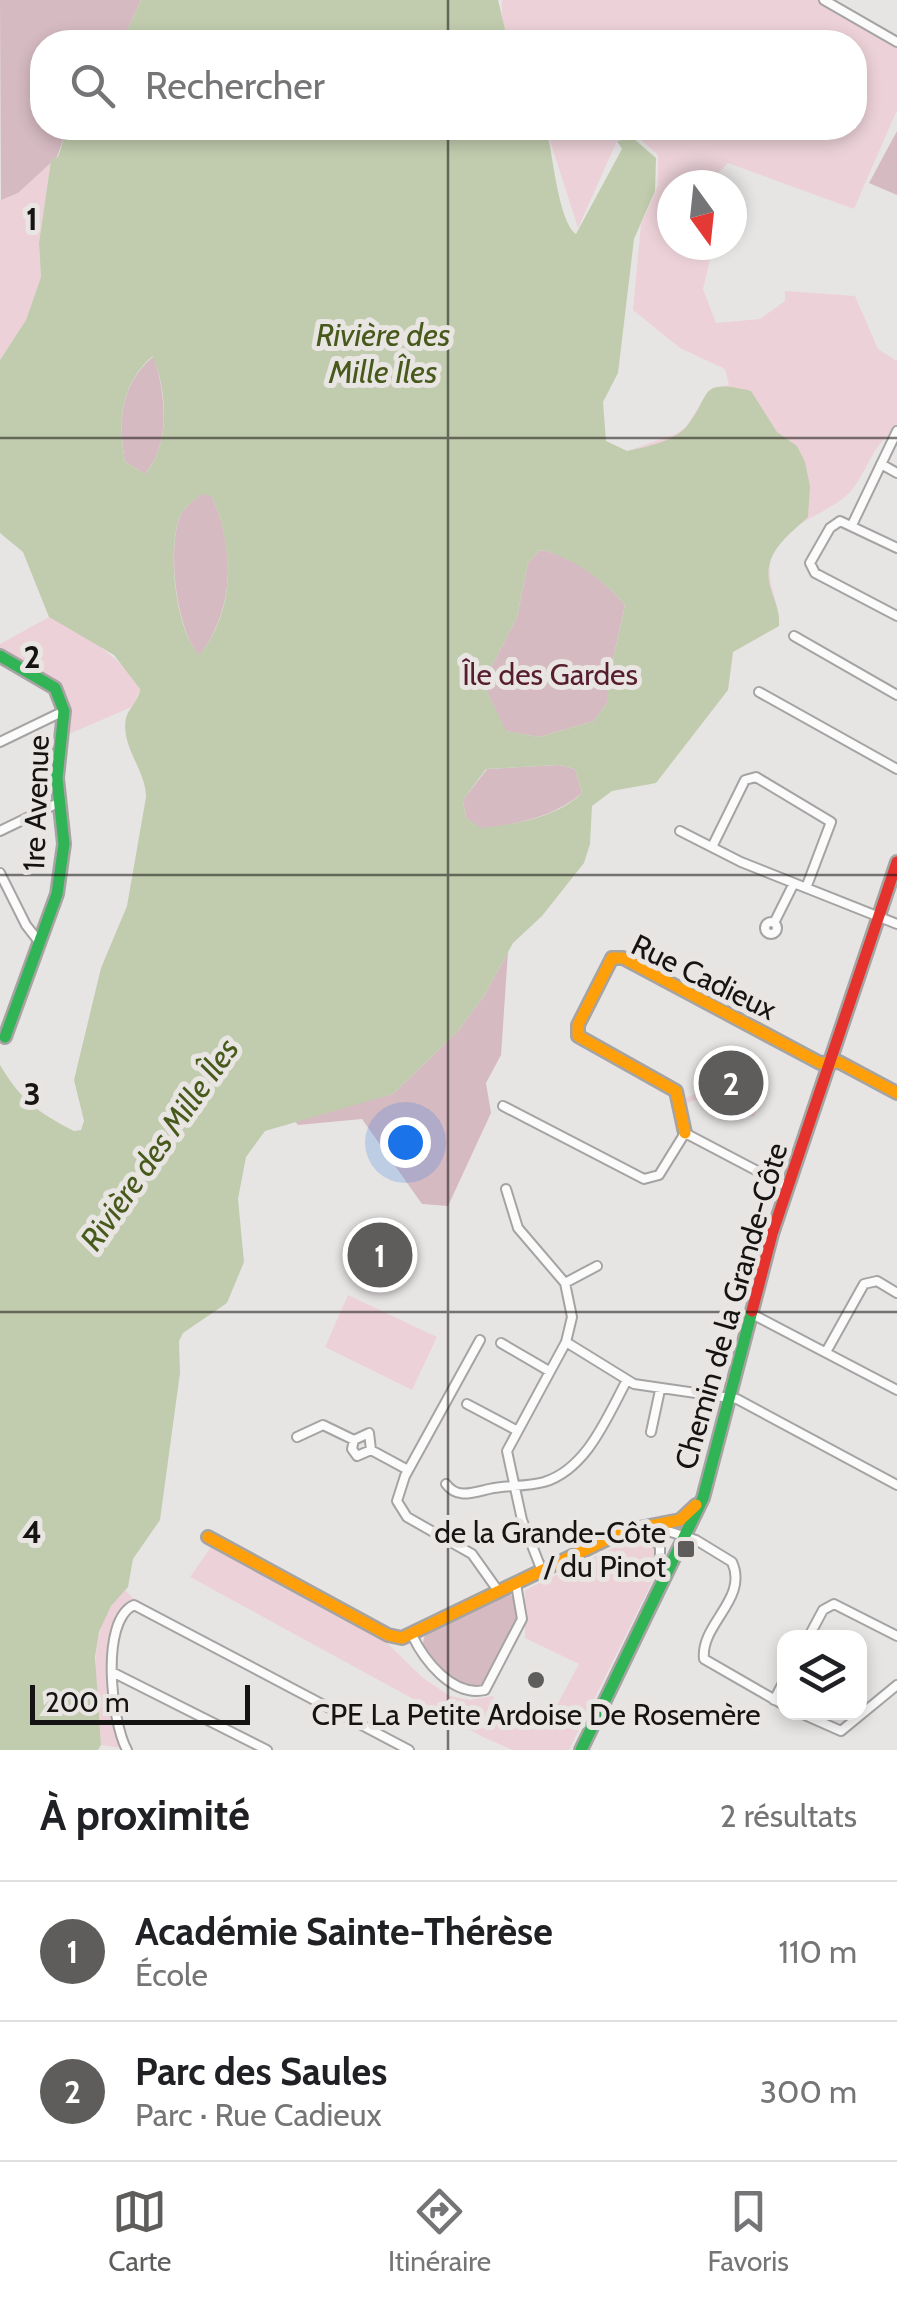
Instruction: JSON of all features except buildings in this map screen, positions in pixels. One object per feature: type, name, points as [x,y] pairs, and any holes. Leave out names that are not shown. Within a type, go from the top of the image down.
[{"type":"street","points":[[824,0],[897,42]]},
{"type":"street","points":[[852,525],[897,431]]},
{"type":"street","points":[[881,464],[897,473]]},
{"type":"street","points":[[897,548],[840,522],[830,528],[811,560],[817,574],[897,616]]},
{"type":"street","points":[[794,636],[897,695]]},
{"type":"street","name":"1re Avenue","points":[[0,656],[55,688],[64,711],[58,803],[64,844],[57,894],[5,1038]]},
{"type":"street","points":[[760,692],[897,769]]},
{"type":"street","points":[[0,742],[64,711]]},
{"type":"street","points":[[712,846],[746,780],[756,776],[831,822],[806,888]]},
{"type":"street","points":[[0,831],[58,803]]},
{"type":"street","points":[[680,831],[794,884],[897,924]]},
{"type":"street","name":"Chemin de la Grande-Côte","points":[[580,1750],[703,1498],[750,1313],[788,1186],[897,862]]},
{"type":"street","points":[[0,873],[26,925],[40,943]]},
{"type":"street","points":[[774,923],[794,884]]},
{"type":"street","name":"Rue Cadieux","points":[[685,1133],[678,1093],[578,1036],[578,1025],[612,958],[623,958],[805,1055],[829,1062]]},
{"type":"street","points":[[829,1062],[839,1062],[897,1093]]},
{"type":"street","points":[[503,1106],[646,1180],[659,1175],[685,1133],[788,1186]]},
{"type":"street","points":[[506,1189],[518,1228],[565,1282],[572,1313],[566,1342],[516,1430],[507,1455],[542,1571]]},
{"type":"street","points":[[565,1282],[598,1266]]},
{"type":"street","points":[[826,1352],[864,1284],[877,1281],[897,1292]]},
{"type":"street","points":[[750,1313],[897,1390]]},
{"type":"street","points":[[480,1340],[398,1495],[402,1512],[472,1554],[500,1592]]},
{"type":"street","points":[[566,1342],[626,1380],[660,1390],[730,1399],[897,1485]]},
{"type":"street","points":[[500,1343],[549,1370]]},
{"type":"street","points":[[446,1484],[460,1494],[545,1482],[568,1470],[598,1434],[626,1380]]},
{"type":"street","points":[[651,1432],[660,1390]]},
{"type":"street","points":[[466,1404],[516,1430]]},
{"type":"street","points":[[297,1437],[323,1425],[354,1440]]},
{"type":"street","points":[[368,1432],[373,1440],[371,1450],[363,1456],[355,1455],[354,1440],[368,1432]]},
{"type":"street","points":[[371,1450],[408,1470]]},
{"type":"street","points":[[208,1536],[388,1636],[412,1634],[608,1538],[680,1520],[703,1498]]},
{"type":"street","points":[[652,1526],[687,1536],[724,1554],[736,1573],[733,1593],[704,1647],[704,1659],[777,1702]]},
{"type":"street","points":[[608,1538],[647,1535],[661,1548],[660,1590]]},
{"type":"street","points":[[412,1634],[434,1670],[473,1691],[485,1690],[522,1619],[516,1584]]},
{"type":"street","points":[[812,1630],[823,1610],[834,1604],[897,1636]]},
{"type":"street","points":[[127,1750],[112,1672],[116,1632],[124,1612],[131,1606],[148,1610],[409,1750]]},
{"type":"street","points":[[112,1672],[267,1750]]},
{"type":"street","points":[[867,1710],[897,1685]]},
{"type":"street","points":[[774,1700],[777,1694]]},
{"type":"street","points":[[816,1720],[841,1731],[854,1720]]},
{"type":"shaded area","points":[[502,0],[822,0],[897,42],[897,110],[854,209],[728,163],[721,170],[658,170],[658,155],[641,140],[867,140],[867,30],[503,30]]},
{"type":"shaded area","points":[[550,140],[617,141],[578,228]]},
{"type":"shaded area","points":[[51,160],[39,243],[41,277],[26,320],[0,360],[0,200],[18,193]]},
{"type":"shaded area","points":[[657,188],[657,260],[710,260],[703,289],[716,323],[760,319],[785,301],[785,291],[855,296],[878,349],[897,361],[897,429],[880,444],[846,496],[793,529],[776,547],[770,576],[779,626],[733,652],[728,690],[606,441],[627,451],[676,434],[687,426],[709,390],[729,385],[725,369],[680,348],[633,310],[641,224]]},
{"type":"shaded area","points":[[49,617],[122,665],[140,689],[134,706],[62,737],[63,700],[0,656],[0,644]]},
{"type":"shaded area","points":[[716,1051],[763,1074],[754,1117],[712,1096],[686,1103],[685,1098],[695,1094]]},
{"type":"shaded area","points":[[348,1295],[437,1337],[412,1390],[325,1347]]},
{"type":"shaded area","points":[[634,1538],[655,1546],[660,1566],[569,1750],[512,1750],[481,1736],[190,1577],[213,1544],[383,1639],[423,1678],[450,1696],[469,1700],[493,1696],[499,1707],[544,1729],[579,1664],[525,1638],[525,1590]]},
{"type":"shaded area","points":[[125,1590],[137,1602],[122,1608],[112,1636],[122,1748],[101,1745],[96,1663],[102,1624]]},
{"type":"green space","points":[[0,0],[141,0],[127,30],[30,30],[30,140],[63,140],[57,157],[18,193],[1,200]]},
{"type":"green space","points":[[897,131],[897,195],[869,183]]},
{"type":"green space","points":[[154,356],[163,401],[163,433],[154,462],[145,474],[125,462],[122,418],[134,379]]},
{"type":"green space","points":[[202,493],[212,496],[220,516],[228,578],[219,619],[199,656],[179,608],[174,548],[180,516]]},
{"type":"green space","name":"Île des Gardes","points":[[540,550],[587,570],[625,605],[608,682],[608,702],[594,721],[539,737],[505,731],[483,683],[517,617],[528,563]]},
{"type":"green space","points":[[559,765],[575,769],[582,793],[560,808],[522,822],[481,829],[466,818],[463,800],[487,769]]},
{"type":"green space","points":[[508,952],[501,1055],[486,1083],[491,1113],[448,1206],[422,1204],[362,1119],[298,1125],[294,1120],[393,1094],[457,1032],[484,996]]},
{"type":"green space","points":[[716,1051],[763,1074],[761,1085],[743,1069],[705,1073]]},
{"type":"green space","points":[[510,1594],[518,1613],[516,1625],[487,1682],[460,1682],[442,1670],[422,1648],[425,1633]]},
{"type":"water","points":[[141,0],[498,0],[505,30],[127,30]]},
{"type":"water","name":"Rivière des Mille Îles","points":[[63,140],[548,140],[560,201],[576,234],[622,149],[617,141],[635,140],[656,158],[655,191],[634,239],[618,373],[603,402],[606,441],[627,451],[658,443],[686,427],[713,388],[751,391],[777,432],[797,446],[810,486],[808,517],[778,547],[770,564],[768,574],[779,626],[733,652],[728,690],[656,783],[612,791],[592,806],[590,844],[584,863],[542,916],[513,943],[484,996],[457,1032],[393,1094],[265,1131],[246,1157],[238,1199],[244,1262],[227,1303],[183,1333],[179,1341],[180,1373],[160,1520],[133,1559],[128,1587],[111,1606],[99,1632],[95,1657],[101,1745],[98,1750],[0,1750],[0,1065],[31,1104],[74,1131],[81,1130],[84,1121],[74,1080],[101,968],[127,906],[146,797],[125,728],[127,714],[140,689],[114,655],[49,617],[23,552],[0,533],[0,360],[26,320],[41,277],[39,243],[51,160],[58,157]],"holes":[[[153,356],[161,385],[163,433],[145,474],[125,462],[122,418],[128,391]],[[202,494],[212,496],[219,516],[228,578],[220,619],[199,655],[179,608],[174,548],[180,516]],[[540,550],[575,563],[625,605],[608,682],[608,702],[594,721],[539,737],[506,731],[483,683],[517,617],[528,563]],[[559,765],[575,769],[582,793],[572,802],[521,822],[481,828],[466,818],[463,800],[486,769]]]},
{"type":"traffic: fast","points":[[0,656],[55,688],[64,711],[57,778],[64,844],[57,894],[5,1037]]},
{"type":"traffic: fast","points":[[581,1750],[703,1498],[752,1311]]},
{"type":"traffic: slow","points":[[685,1133],[676,1091],[578,1036],[578,1025],[612,958],[623,958],[820,1063],[839,1062],[897,1093]]},
{"type":"traffic: slow","points":[[208,1537],[388,1635],[402,1638],[624,1531],[680,1520],[696,1505]]},
{"type":"traffic: jam","points":[[752,1311],[772,1234],[897,862]]},
{"type":"place","name":"Parc des Saules","points":[[731,1083]]},
{"type":"place","name":"Académie Sainte-Thérèse","points":[[380,1255]]},
{"type":"place","name":"de la Grande-Côte / du Pinot","points":[[686,1549]]},
{"type":"place","name":"CPE La Petite Ardoise De Rosemère","points":[[536,1680]]}]
